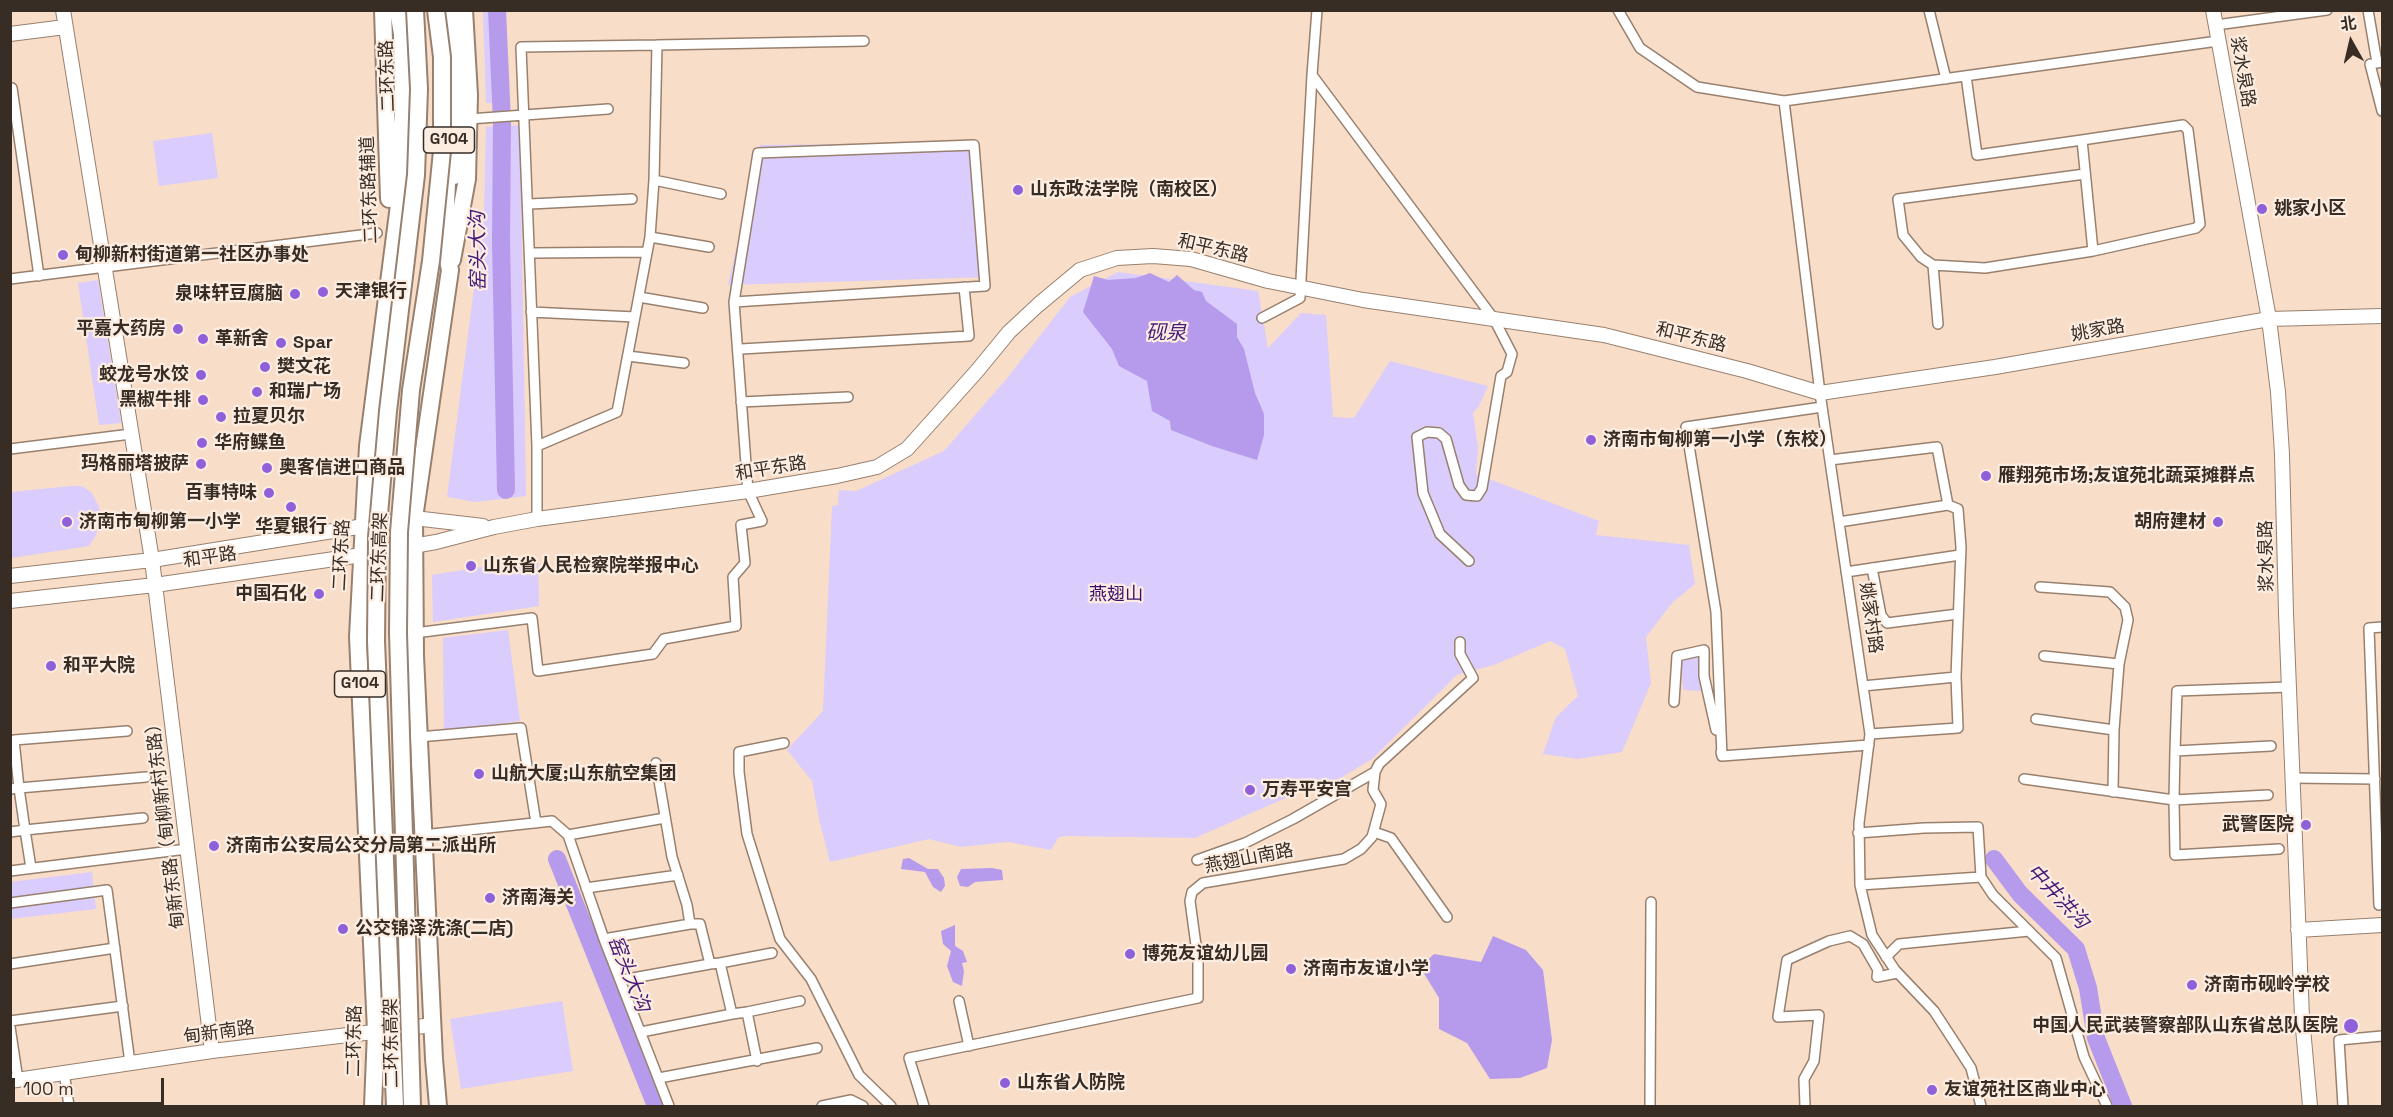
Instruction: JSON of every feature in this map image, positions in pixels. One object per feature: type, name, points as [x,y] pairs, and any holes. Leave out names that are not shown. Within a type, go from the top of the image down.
[{"type":"highway","name":"二环东路辅道","points":[[383,10],[392,260]]},
{"type":"highway","points":[[392,260],[400,197],[403,113],[402,34],[398,10]]},
{"type":"highway","name":"二环东路","points":[[373,1107],[376,1031],[358,637],[368,446],[392,260],[401,245],[408,160],[411,65],[404,10]]},
{"type":"highway","name":"二环东高架","points":[[395,1107],[376,641],[377,537],[388,411],[416,175],[419,89],[415,10]]},
{"type":"highway","name":"二环东高架","points":[[412,1107],[412,1042],[400,744],[399,532],[411,390],[431,261],[442,151],[441,57],[436,10]]},
{"type":"highway","name":"G104","points":[[438,1107],[423,836],[415,633],[414,518],[450,270],[444,243],[449,144],[448,61],[442,10]]},
{"type":"highway","points":[[450,10],[456,95],[450,270]]},
{"type":"highway","points":[[450,270],[467,179],[474,118],[464,10]]},
{"type":"highway","points":[[412,1042],[418,1107]]},
{"type":"highway","points":[[389,1107],[394,1043]]},
{"type":"main road","name":"甸新东路（甸柳新村东路）","points":[[63,10],[131,434],[154,559],[212,1051]]},
{"type":"main road","name":"浆水泉路","points":[[2213,10],[2269,319],[2282,454],[2298,930],[2302,1017],[2310,1107]]},
{"type":"main road","points":[[10,34],[65,27]]},
{"type":"main road","name":"和平东路","points":[[415,546],[537,519],[748,491],[877,467],[906,449],[1009,332],[1080,270],[1117,258],[1153,256],[1191,259],[1268,281],[1363,300],[1604,335],[1747,371],[1821,400]]},
{"type":"main road","name":"姚家路","points":[[1821,400],[2269,319],[2382,316]]},
{"type":"main road","name":"和平东路","points":[[414,518],[494,527]]},
{"type":"main road","name":"和平路","points":[[10,576],[154,559],[414,518]]},
{"type":"main road","name":"和平路","points":[[10,601],[157,586],[415,546]]},
{"type":"main road","points":[[2298,930],[2382,925]]},
{"type":"main road","name":"甸新南路","points":[[14,1080],[212,1051],[432,1025]]},
{"type":"street","points":[[1262,318],[1300,298],[1317,10]]},
{"type":"street","points":[[1618,10],[1640,48],[1697,87],[1784,101],[2218,41]]},
{"type":"street","points":[[1929,10],[1946,78]]},
{"type":"street","points":[[2216,25],[2326,10]]},
{"type":"street","points":[[2368,10],[2377,63],[2382,62]]},
{"type":"street","points":[[537,519],[537,446],[521,47],[864,41]]},
{"type":"street","points":[[537,446],[617,412],[650,237],[654,180],[657,45]]},
{"type":"street","points":[[2370,64],[2382,111]]},
{"type":"street","points":[[1312,75],[1494,319],[1512,354],[1508,372],[1501,376],[1482,488],[1477,496],[1466,495],[1459,485],[1446,439],[1439,433],[1426,432],[1416,436],[1423,493],[1440,534],[1469,561]]},
{"type":"street","points":[[1966,76],[1977,155],[2183,125],[2188,130],[2200,224],[2196,228],[2093,251],[1985,268],[1934,265],[1921,257],[1903,236],[1898,199],[2085,174]]},
{"type":"street","points":[[12,88],[39,276]]},
{"type":"street","name":"姚家村路","points":[[1784,101],[1821,400],[1870,734],[1858,832],[1860,885],[1872,935],[1897,973],[1934,1011],[1971,1068],[1981,1107]]},
{"type":"street","points":[[474,118],[608,109]]},
{"type":"street","points":[[2082,140],[2093,251]]},
{"type":"street","points":[[415,633],[532,618],[538,671],[652,654],[664,639],[736,626],[733,577],[745,563],[741,525],[762,521],[748,491],[734,302],[758,153],[974,145],[985,286],[734,302]]},
{"type":"street","points":[[654,180],[721,194]]},
{"type":"street","points":[[530,204],[632,199]]},
{"type":"street","points":[[10,279],[377,233]]},
{"type":"street","points":[[650,237],[709,247]]},
{"type":"street","points":[[533,253],[647,252]]},
{"type":"street","points":[[1934,265],[1938,324]]},
{"type":"street","points":[[741,349],[969,336],[964,287]]},
{"type":"street","points":[[639,297],[702,308]]},
{"type":"street","points":[[531,312],[635,317]]},
{"type":"street","points":[[628,356],[684,363]]},
{"type":"street","points":[[741,402],[848,397]]},
{"type":"street","points":[[1722,756],[1716,612],[1686,427],[1821,400]]},
{"type":"street","points":[[10,449],[131,434]]},
{"type":"street","points":[[1830,460],[1937,447],[1948,505]]},
{"type":"street","points":[[1839,522],[1948,505],[1958,509],[1960,555],[1956,678],[1958,728],[1870,734]]},
{"type":"street","points":[[1846,572],[1960,555]]},
{"type":"street","points":[[1872,568],[1881,615],[1887,622],[1959,614]]},
{"type":"street","points":[[2040,587],[2110,592],[2125,607],[2128,620],[2119,664],[2114,730],[2113,792]]},
{"type":"street","points":[[2379,905],[2378,728],[2371,674],[2369,628],[2382,627]]},
{"type":"street","points":[[1197,861],[1245,843],[1283,824],[1375,772],[1387,757],[1473,678],[1460,654],[1460,642]]},
{"type":"street","points":[[1674,702],[1677,656],[1704,650],[1704,676],[1722,756]]},
{"type":"street","points":[[2044,656],[2119,664]]},
{"type":"street","points":[[2371,674],[2382,674]]},
{"type":"street","points":[[1863,686],[1956,678]]},
{"type":"street","points":[[2279,849],[2175,855],[2177,691],[2289,687]]},
{"type":"street","points":[[2036,719],[2114,730]]},
{"type":"street","points":[[419,737],[521,728],[536,823]]},
{"type":"street","points":[[31,868],[15,788],[12,741],[128,731]]},
{"type":"street","points":[[784,743],[739,752],[739,772],[747,834],[780,939],[811,979],[859,1076],[891,1107]]},
{"type":"street","points":[[1722,756],[1869,745]]},
{"type":"street","points":[[2175,751],[2271,746]]},
{"type":"street","points":[[656,763],[672,857],[687,905],[690,924]]},
{"type":"street","points":[[1375,772],[1373,790],[1381,804],[1374,832],[1391,838],[1447,917]]},
{"type":"street","points":[[2293,778],[2377,776]]},
{"type":"street","points":[[15,788],[146,777]]},
{"type":"street","points":[[2024,779],[2174,800],[2268,795]]},
{"type":"street","points":[[10,831],[143,818]]},
{"type":"street","points":[[568,835],[665,818]]},
{"type":"street","points":[[423,836],[552,821],[568,835],[604,939],[622,980],[669,1107]]},
{"type":"street","points":[[1858,832],[1978,827],[1981,877],[1993,895],[2056,958],[2084,1057],[2107,1107]]},
{"type":"street","name":"燕翅山南路","points":[[924,1107],[909,1058],[1198,998],[1198,960],[1190,901],[1192,892],[1203,883],[1344,859],[1361,849],[1374,832]]},
{"type":"street","points":[[10,871],[187,849]]},
{"type":"street","points":[[586,888],[678,875]]},
{"type":"street","points":[[1860,885],[1981,877]]},
{"type":"street","points":[[10,903],[107,890],[130,1063]]},
{"type":"street","points":[[1650,1107],[1651,902]]},
{"type":"street","points":[[604,939],[700,924],[710,964]]},
{"type":"street","points":[[1886,957],[1899,944],[2030,931]]},
{"type":"street","points":[[1805,1107],[1804,1079],[1814,1061],[1819,1015],[1778,1017],[1787,960],[1829,941],[1850,936],[1863,944],[1878,970],[1877,977],[1897,973]]},
{"type":"street","points":[[10,964],[115,948]]},
{"type":"street","points":[[622,980],[772,953]]},
{"type":"street","points":[[720,963],[732,1014]]},
{"type":"street","points":[[959,1000],[969,1046]]},
{"type":"street","points":[[641,1032],[800,1001]]},
{"type":"street","points":[[10,1021],[123,1006]]},
{"type":"street","points":[[747,1012],[757,1061]]},
{"type":"street","points":[[10,1027],[14,1080]]},
{"type":"street","points":[[2343,1107],[2339,1040],[2382,1036]]},
{"type":"street","points":[[659,1078],[817,1048]]},
{"type":"street","points":[[64,1072],[69,1107]]},
{"type":"street","points":[[822,1107],[851,1100],[863,1107]]},
{"type":"green space","points":[[483,11],[498,11],[506,104],[486,103]]},
{"type":"green space","points":[[520,125],[526,496],[476,502],[447,497],[484,211],[486,127]]},
{"type":"green space","points":[[212,133],[218,178],[159,186],[153,141]]},
{"type":"green space","points":[[977,143],[990,277],[728,285],[760,145]]},
{"type":"green space","name":"燕翅山","points":[[1118,272],[1258,291],[1268,348],[1301,313],[1326,315],[1333,417],[1354,418],[1390,361],[1488,386],[1479,406],[1473,413],[1478,447],[1476,474],[1599,521],[1596,535],[1689,545],[1695,584],[1672,603],[1646,637],[1651,683],[1622,752],[1578,759],[1543,754],[1556,717],[1578,696],[1565,649],[1550,641],[1494,665],[1457,675],[1372,759],[1319,791],[1315,785],[1195,838],[1068,836],[1059,837],[1051,850],[1008,842],[961,847],[929,839],[830,862],[812,781],[787,750],[823,711],[832,506],[838,505],[839,490],[856,491],[944,451],[1008,377],[1070,297]]},
{"type":"green space","points":[[98,280],[121,423],[99,425],[78,283]]},
{"type":"green space","points":[[82,486],[92,493],[99,507],[101,521],[89,546],[11,558],[11,492]]},
{"type":"green space","points":[[538,558],[539,606],[433,622],[432,575]]},
{"type":"green space","points":[[508,630],[520,721],[444,732],[443,638]]},
{"type":"green space","points":[[1701,656],[1703,691],[1683,690],[1681,660]]},
{"type":"green space","points":[[92,872],[96,909],[11,919],[10,882]]},
{"type":"green space","points":[[562,1001],[573,1071],[461,1089],[450,1019]]},
{"type":"water","name":"砚泉","points":[[1150,273],[1169,282],[1177,275],[1194,290],[1202,292],[1206,301],[1237,324],[1237,337],[1244,349],[1255,393],[1264,414],[1264,435],[1257,460],[1171,430],[1170,421],[1152,411],[1147,381],[1119,366],[1112,349],[1083,312],[1094,276],[1108,280],[1136,278]]},
{"type":"water","points":[[909,858],[928,869],[938,869],[944,878],[945,886],[941,892],[933,887],[925,872],[901,869],[903,859]]},
{"type":"water","points":[[961,869],[1002,870],[1003,880],[975,882],[968,887],[960,886],[957,877]]},
{"type":"water","points":[[955,925],[955,946],[963,951],[967,962],[962,963],[964,971],[962,986],[953,982],[947,966],[951,951],[943,944],[941,931]]},
{"type":"water","points":[[1493,936],[1526,950],[1543,970],[1552,1040],[1547,1068],[1520,1078],[1490,1079],[1467,1043],[1439,1029],[1439,998],[1420,967],[1434,954],[1481,962]]},
{"type":"waterway","name":"窑头大沟","points":[[497,10],[502,122],[501,241],[506,490]]},
{"type":"waterway","name":"窑头大沟","points":[[557,859],[656,1106]]},
{"type":"waterway","name":"中井洪沟","points":[[1994,859],[2020,894],[2076,949],[2088,988],[2096,1038],[2123,1106]]},
{"type":"place","name":"山东政法学院（南校区）","points":[[1018,190]]},
{"type":"place","name":"姚家小区","points":[[2262,209]]},
{"type":"place","name":"甸柳新村街道第一社区办事处","points":[[63,255]]},
{"type":"place","name":"天津银行","points":[[323,292]]},
{"type":"place","name":"泉味轩豆腐脑","points":[[295,294]]},
{"type":"place","name":"平嘉大药房","points":[[178,329]]},
{"type":"place","name":"革新舍","points":[[203,339]]},
{"type":"place","name":"Spar","points":[[281,343]]},
{"type":"place","name":"樊文花","points":[[265,367]]},
{"type":"place","name":"蛟龙号水饺","points":[[201,375]]},
{"type":"place","name":"和瑞广场","points":[[257,392]]},
{"type":"place","name":"黑椒牛排","points":[[203,400]]},
{"type":"place","name":"拉夏贝尔","points":[[221,417]]},
{"type":"place","name":"济南市甸柳第一小学（东校）","points":[[1591,440]]},
{"type":"place","name":"华府鲽鱼","points":[[202,443]]},
{"type":"place","name":"玛格丽塔披萨","points":[[201,464]]},
{"type":"place","name":"奥客信进口商品","points":[[267,468]]},
{"type":"place","name":"雁翔苑市场;友谊苑北蔬菜摊群点","points":[[1986,476]]},
{"type":"place","name":"百事特味","points":[[269,493]]},
{"type":"place","name":"华夏银行","points":[[291,507]]},
{"type":"place","name":"济南市甸柳第一小学","points":[[67,522]]},
{"type":"place","name":"胡府建材","points":[[2218,522]]},
{"type":"place","name":"山东省人民检察院举报中心","points":[[471,566]]},
{"type":"place","name":"中国石化","points":[[319,594]]},
{"type":"place","name":"和平大院","points":[[51,666]]},
{"type":"place","name":"山航大厦;山东航空集团","points":[[479,774]]},
{"type":"place","name":"万寿平安宫","points":[[1250,790]]},
{"type":"place","name":"武警医院","points":[[2306,825]]},
{"type":"place","name":"济南市公安局公交分局第二派出所","points":[[214,846]]},
{"type":"place","name":"济南海关","points":[[490,898]]},
{"type":"place","name":"公交锦泽洗涤(二店)","points":[[343,929]]},
{"type":"place","name":"博苑友谊幼儿园","points":[[1130,954]]},
{"type":"place","name":"济南市友谊小学","points":[[1291,969]]},
{"type":"place","name":"济南市砚岭学校","points":[[2192,985]]},
{"type":"place","name":"中国人民武装警察部队山东省总队医院","points":[[2351,1026]]},
{"type":"place","name":"山东省人防院","points":[[1005,1083]]},
{"type":"place","name":"友谊苑社区商业中心","points":[[1932,1090]]}]
